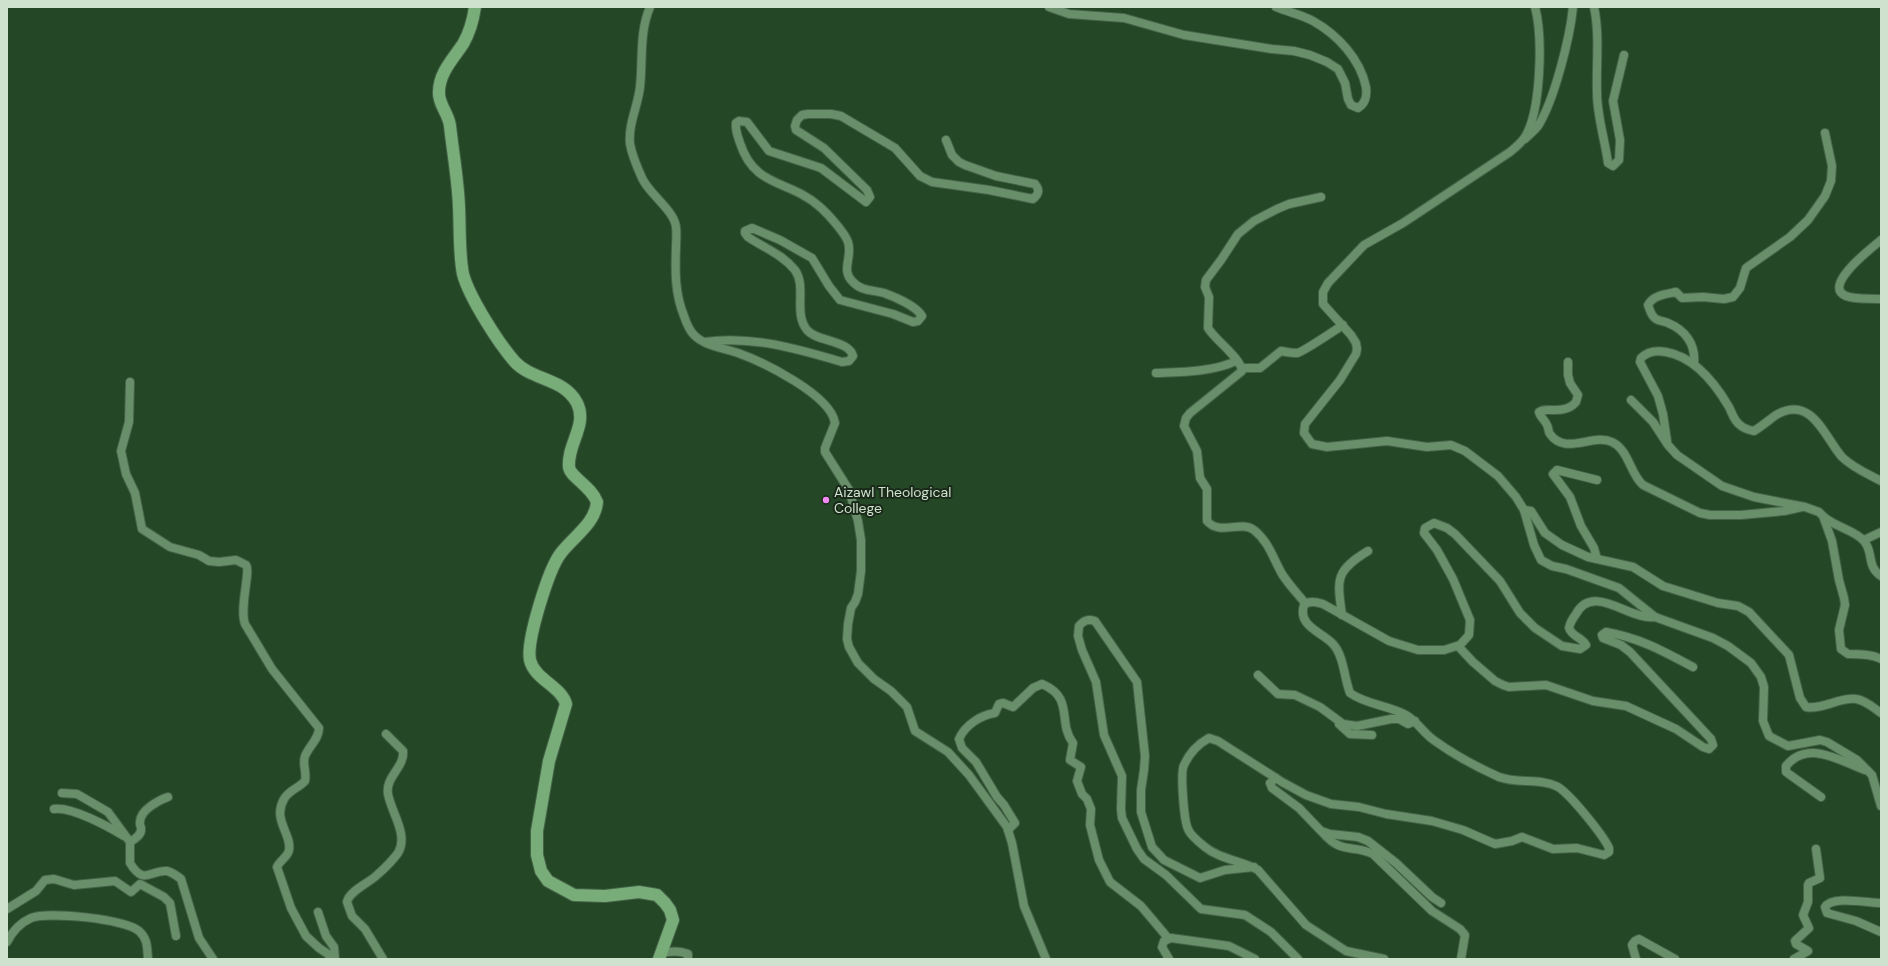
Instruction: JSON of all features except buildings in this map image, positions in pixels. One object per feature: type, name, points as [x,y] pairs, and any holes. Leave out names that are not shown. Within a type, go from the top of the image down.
[{"type":"highway","points":[[475,7],[470,29],[463,44],[446,68],[439,91],[450,125],[459,203],[463,272],[467,286],[516,363],[525,371],[562,386],[568,391],[576,403],[580,413],[581,422],[569,460],[570,469],[571,472],[589,488],[597,502],[593,518],[560,554],[556,561],[544,593],[529,646],[531,665],[536,672],[563,698],[566,704],[549,761],[537,831],[537,855],[541,871],[548,881],[574,895],[606,896],[639,892],[656,896],[665,902],[670,910],[673,920],[660,956]]},
{"type":"street","points":[[650,7],[642,35],[640,87],[631,129],[631,147],[642,179],[671,216],[676,226],[676,286],[678,302],[690,330],[694,335],[705,342],[764,364],[816,396],[831,411],[835,423],[825,448],[825,452],[850,490],[861,540],[861,571],[858,594],[851,608],[848,624],[847,639],[850,647],[858,663],[874,679],[892,691],[907,707],[914,731],[942,747],[969,775],[1008,830],[1024,906],[1046,959]]},
{"type":"street","points":[[1049,7],[1069,14],[1128,19],[1184,35],[1294,51],[1310,55],[1338,69],[1345,83],[1348,99],[1351,105],[1358,108],[1362,105],[1365,101],[1367,92],[1365,82],[1355,60],[1341,43],[1313,21],[1276,7]]},
{"type":"street","points":[[1519,144],[1530,125],[1536,98],[1540,54],[1538,17],[1535,7]]},
{"type":"street","points":[[1573,7],[1564,54],[1552,93],[1538,126],[1510,152],[1403,223],[1364,245],[1337,271],[1328,283],[1322,299],[1323,304],[1356,343],[1356,354],[1340,380],[1305,424],[1304,433],[1312,444],[1327,447],[1387,441],[1427,447],[1451,445],[1465,451],[1498,476],[1516,497],[1524,510],[1534,545],[1541,560],[1552,566],[1566,569],[1619,588],[1654,617]]},
{"type":"street","points":[[1594,7],[1598,47],[1597,94],[1608,163],[1613,166],[1619,160],[1620,150],[1613,101],[1624,55]]},
{"type":"street","points":[[705,342],[724,339],[797,348],[842,362],[849,361],[853,356],[848,348],[813,334],[807,330],[801,318],[800,283],[797,274],[779,255],[748,237],[745,233],[752,228],[780,240],[812,258],[829,286],[840,300],[894,314],[913,322],[918,321],[922,316],[913,306],[884,293],[868,291],[852,282],[846,272],[849,249],[843,233],[820,207],[809,199],[757,172],[751,166],[745,157],[737,132],[736,123],[739,121],[747,122],[769,151],[821,168],[866,202],[870,197],[867,190],[824,148],[796,130],[795,126],[797,120],[802,115],[822,113],[841,116],[895,148],[920,176],[932,182],[989,190],[1033,199],[1038,193],[1038,190],[1034,184],[996,176],[959,162],[952,155],[946,140]]},
{"type":"street","points":[[1694,364],[1694,351],[1689,340],[1680,328],[1656,319],[1651,314],[1648,305],[1650,302],[1662,295],[1676,292],[1682,298],[1703,297],[1724,299],[1733,297],[1740,288],[1746,268],[1790,237],[1804,224],[1825,196],[1831,181],[1832,170],[1825,133]]},
{"type":"street","points":[[1242,368],[1208,328],[1209,297],[1205,287],[1206,280],[1243,229],[1284,206],[1321,197]]},
{"type":"street","points":[[1881,240],[1850,267],[1842,278],[1840,286],[1841,292],[1846,296],[1881,299]]},
{"type":"street","points":[[1242,368],[1260,368],[1281,351],[1296,353],[1304,351],[1313,343],[1343,326]]},
{"type":"street","points":[[1668,445],[1663,414],[1658,396],[1641,365],[1641,358],[1648,353],[1659,351],[1677,355],[1694,364],[1708,378],[1739,425],[1754,431],[1777,415],[1792,411],[1803,411],[1818,421],[1837,451],[1847,462],[1881,481]]},
{"type":"street","points":[[1156,373],[1217,367],[1229,364],[1236,360]]},
{"type":"street","points":[[1568,362],[1568,375],[1570,383],[1578,394],[1576,402],[1562,410],[1542,410],[1539,412],[1547,425],[1549,434],[1557,440],[1573,444],[1600,440],[1612,442],[1622,452],[1634,471],[1636,479],[1642,484],[1705,514],[1741,515],[1784,511],[1804,507]]},
{"type":"street","points":[[1242,368],[1240,374],[1190,413],[1184,422],[1185,429],[1197,451],[1200,476],[1207,491],[1206,519],[1211,525],[1220,528],[1247,527],[1253,530],[1265,541],[1285,579],[1305,603]]},
{"type":"street","points":[[130,382],[129,422],[121,451],[126,474],[135,493],[142,529],[170,547],[199,555],[209,561],[219,562],[236,560],[246,565],[248,573],[243,597],[242,616],[247,629],[272,669],[319,728],[313,745],[306,754],[304,762],[305,781],[287,794],[283,800],[281,823],[289,849],[287,854],[279,861],[277,867],[291,908],[306,936],[328,954],[331,959]]},
{"type":"street","points":[[1632,400],[1653,422],[1668,445],[1677,455],[1722,486],[1754,497],[1804,507],[1819,512],[1835,525],[1864,540],[1868,547],[1872,568],[1881,576]]},
{"type":"street","points":[[1597,480],[1557,470],[1552,474],[1570,497],[1581,526],[1594,548],[1597,559]]},
{"type":"street","points":[[1524,510],[1531,511],[1551,539],[1562,545],[1597,559],[1634,567],[1663,586],[1718,603],[1738,606],[1749,612],[1789,655],[1800,698],[1806,707],[1814,708],[1856,699],[1881,713]]},
{"type":"street","points":[[1823,516],[1832,541],[1845,605],[1839,630],[1841,648],[1848,654],[1877,657],[1881,660]]},
{"type":"street","points":[[1305,603],[1317,602],[1391,642],[1418,650],[1444,650],[1458,646],[1469,635],[1470,620],[1454,579],[1437,550],[1424,533],[1425,528],[1430,524],[1439,525],[1455,534],[1500,581],[1520,613],[1531,624],[1562,646],[1580,649],[1586,645],[1581,639],[1572,634],[1569,628],[1581,606],[1587,602],[1598,602],[1616,606],[1645,617],[1654,617],[1713,638],[1728,646],[1751,663],[1761,677],[1764,687],[1763,721],[1769,736],[1788,746],[1820,740],[1828,742],[1857,760],[1870,772],[1876,784],[1881,806]]},
{"type":"street","points":[[1864,540],[1881,532]]},
{"type":"street","points":[[1342,615],[1338,585],[1341,574],[1352,560],[1368,551]]},
{"type":"street","points":[[1305,603],[1302,611],[1306,623],[1332,643],[1340,656],[1350,693],[1358,699],[1390,708],[1415,721],[1434,741],[1501,777],[1516,781],[1556,786],[1563,791],[1577,806],[1606,841],[1609,852],[1604,855],[1577,848],[1553,849],[1522,837],[1512,841],[1495,844],[1463,830],[1432,821],[1386,814],[1359,807],[1332,804],[1306,795],[1276,778],[1225,744],[1209,738],[1196,747],[1183,766],[1183,798],[1188,830],[1217,855],[1248,864],[1258,870],[1306,925],[1346,951],[1384,959]]},
{"type":"street","points":[[1254,867],[1224,870],[1200,878],[1164,860],[1152,847],[1141,807],[1145,756],[1138,682],[1095,621],[1088,620],[1083,622],[1079,626],[1078,636],[1082,650],[1096,682],[1104,735],[1122,776],[1122,818],[1137,849],[1144,859],[1166,875],[1201,909],[1245,915],[1270,932],[1298,959]]},
{"type":"street","points":[[1458,646],[1473,662],[1503,685],[1509,687],[1546,685],[1594,701],[1626,706],[1676,729],[1703,747],[1709,749],[1713,745],[1711,739],[1630,652],[1621,645],[1603,638],[1602,635],[1606,632],[1629,636],[1657,648],[1693,667]]},
{"type":"street","points":[[1258,675],[1278,694],[1295,695],[1320,707],[1350,734],[1372,735]]},
{"type":"street","points":[[1008,830],[1015,823],[976,762],[962,748],[959,738],[972,722],[988,714],[995,713],[999,704],[1003,703],[1013,706],[1033,688],[1042,684],[1050,688],[1063,703],[1067,733],[1074,743],[1070,760],[1081,767],[1078,777],[1078,786],[1082,794],[1088,800],[1091,809],[1090,825],[1099,860],[1110,882],[1141,906],[1168,938],[1229,946],[1255,959]]},
{"type":"street","points":[[1336,720],[1343,724],[1353,726],[1384,720],[1399,719],[1408,724],[1415,721]]},
{"type":"street","points":[[383,959],[365,929],[352,916],[347,902],[352,894],[376,876],[389,863],[401,845],[402,835],[388,790],[391,778],[402,759],[403,751],[386,734]]},
{"type":"street","points":[[1821,797],[1786,772],[1786,766],[1795,758],[1813,753],[1825,754],[1842,759],[1870,772]]},
{"type":"street","points":[[1276,778],[1270,783],[1272,788],[1299,808],[1330,840],[1340,847],[1367,851],[1373,854],[1432,911],[1460,929],[1465,935],[1461,959]]},
{"type":"street","points":[[62,793],[77,794],[100,807],[115,820],[127,839],[130,863],[140,874],[147,876],[167,871],[175,874],[181,879],[199,938],[213,959]]},
{"type":"street","points":[[127,839],[140,835],[140,818],[149,807],[158,800],[168,797]]},
{"type":"street","points":[[54,810],[63,809],[77,814],[113,829],[127,839]]},
{"type":"street","points":[[1322,831],[1330,834],[1358,837],[1368,841],[1396,863],[1432,897],[1441,903]]},
{"type":"street","points":[[1794,959],[1808,951],[1795,942],[1809,928],[1803,916],[1808,902],[1808,885],[1820,878],[1816,849]]},
{"type":"street","points":[[7,909],[36,891],[45,880],[54,879],[74,885],[115,881],[131,892],[140,884],[164,897],[170,903],[176,936]]},
{"type":"street","points":[[1881,903],[1841,900],[1828,903],[1825,907],[1828,913],[1856,921],[1881,932]]},
{"type":"street","points":[[318,912],[326,936],[334,947],[335,959]]},
{"type":"street","points":[[7,942],[17,928],[31,918],[46,915],[72,915],[127,926],[138,930],[147,943],[148,959]]},
{"type":"street","points":[[1168,938],[1164,941],[1162,947],[1169,959]]},
{"type":"street","points":[[1636,959],[1632,946],[1635,941],[1639,939],[1675,959]]},
{"type":"street","points":[[660,956],[678,951],[688,954],[688,959]]},
{"type":"place","name":"Aizawl Theological College","points":[[826,500]]}]
